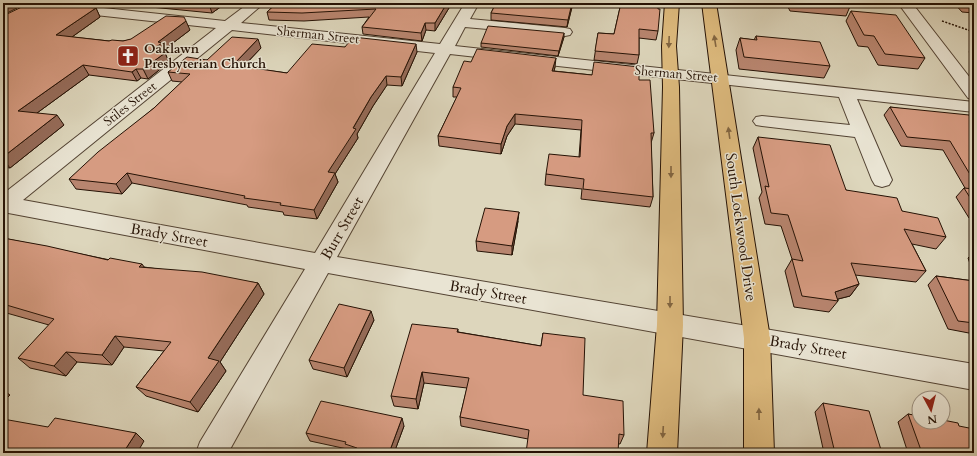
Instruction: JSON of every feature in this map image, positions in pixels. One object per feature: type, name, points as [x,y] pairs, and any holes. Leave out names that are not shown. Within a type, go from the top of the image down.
[{"type":"main road","points":[[662,453],[670,325],[671,75],[669,46],[672,3]]},
{"type":"main road","name":"South Lockwood Drive","points":[[709,3],[721,78],[756,338],[759,453]]},
{"type":"street","name":"Stiles Street","points":[[3,204],[258,3]]},
{"type":"street","name":"Burr Street","points":[[211,453],[472,3]]},
{"type":"street","points":[[905,3],[974,94]]},
{"type":"street","name":"Sherman Street","points":[[38,4],[671,75],[721,78],[974,107]]},
{"type":"street","points":[[19,9],[38,4]]},
{"type":"street","points":[[461,22],[565,32]]},
{"type":"street","points":[[846,92],[882,180]]},
{"type":"street","points":[[762,121],[862,132]]},
{"type":"street","name":"Brady Street","points":[[3,204],[322,263],[974,377]]},
{"type":"path","points":[[940,20],[974,32]]},
{"type":"building","points":[[30,3],[96,8],[56,35],[109,41],[123,41],[131,39],[166,16],[184,17],[186,21],[158,42],[162,43],[150,51],[165,53],[143,69],[136,69],[132,72],[83,65],[18,111],[57,115],[3,157],[3,16]]},
{"type":"building","points":[[277,3],[447,3],[435,23],[425,23],[421,33],[362,27],[376,9],[302,13],[267,12]]},
{"type":"building","points":[[496,3],[572,3],[568,20],[491,13]]},
{"type":"building","points":[[621,3],[658,3],[658,9],[660,9],[658,31],[639,29],[639,55],[595,51],[598,33],[614,34]]},
{"type":"building","points":[[851,11],[896,15],[925,58],[885,54],[874,36],[864,35]]},
{"type":"building","points":[[488,26],[564,33],[559,51],[481,43]]},
{"type":"building","points":[[756,36],[820,42],[830,66],[744,57],[740,38],[757,40]]},
{"type":"building","points":[[232,37],[258,39],[233,65],[287,73],[312,44],[345,47],[353,37],[416,44],[401,77],[386,76],[371,97],[353,128],[356,129],[328,172],[335,173],[314,210],[280,205],[281,203],[244,198],[245,196],[127,173],[116,184],[69,179],[98,152],[154,108],[190,74],[168,72],[187,57],[207,60]]},
{"type":"building","points":[[477,49],[556,58],[552,71],[592,75],[594,62],[639,67],[639,80],[650,80],[654,133],[651,133],[653,197],[583,189],[584,179],[546,174],[549,154],[580,157],[582,120],[515,114],[507,126],[501,144],[438,136],[461,88],[453,87],[464,61],[471,62]]},
{"type":"building","points":[[890,107],[969,115],[972,121],[974,121],[974,181],[950,141],[907,137]]},
{"type":"building","points":[[758,137],[830,145],[846,190],[897,198],[902,211],[938,218],[946,237],[904,229],[926,271],[851,263],[859,284],[835,292],[838,301],[802,296],[792,259],[803,261],[788,215],[771,213],[765,186],[769,187]]},
{"type":"building","points":[[964,188],[974,189],[974,204]]},
{"type":"building","points":[[485,208],[519,212],[512,246],[476,241]]},
{"type":"building","points":[[3,238],[108,260],[110,258],[142,264],[139,267],[202,272],[258,283],[208,358],[219,361],[190,402],[136,387],[171,342],[115,336],[102,355],[66,352],[54,366],[18,358],[54,319],[3,304]]},
{"type":"building","points":[[936,276],[974,281],[974,323],[958,321]]},
{"type":"building","points":[[339,304],[371,311],[344,368],[309,360]]},
{"type":"building","points":[[412,324],[458,329],[457,332],[541,346],[543,333],[585,338],[583,395],[623,401],[624,435],[619,434],[618,453],[526,453],[529,430],[460,417],[469,378],[422,372],[416,399],[391,396]]},
{"type":"building","points":[[321,401],[402,418],[389,453],[355,453],[357,448],[345,444],[346,442],[306,433]]},
{"type":"building","points":[[823,403],[869,411],[882,453],[835,453]]},
{"type":"building","points":[[908,414],[911,415],[911,422]]},
{"type":"building","points":[[55,418],[136,433],[123,453],[3,453],[3,419],[48,427]]},
{"type":"building","points":[[951,422],[958,423],[959,426],[974,429],[974,453],[922,453],[914,430],[951,430]]},
{"type":"place","name":"Oaklawn Presbyterian Church","points":[[128,56]]}]
